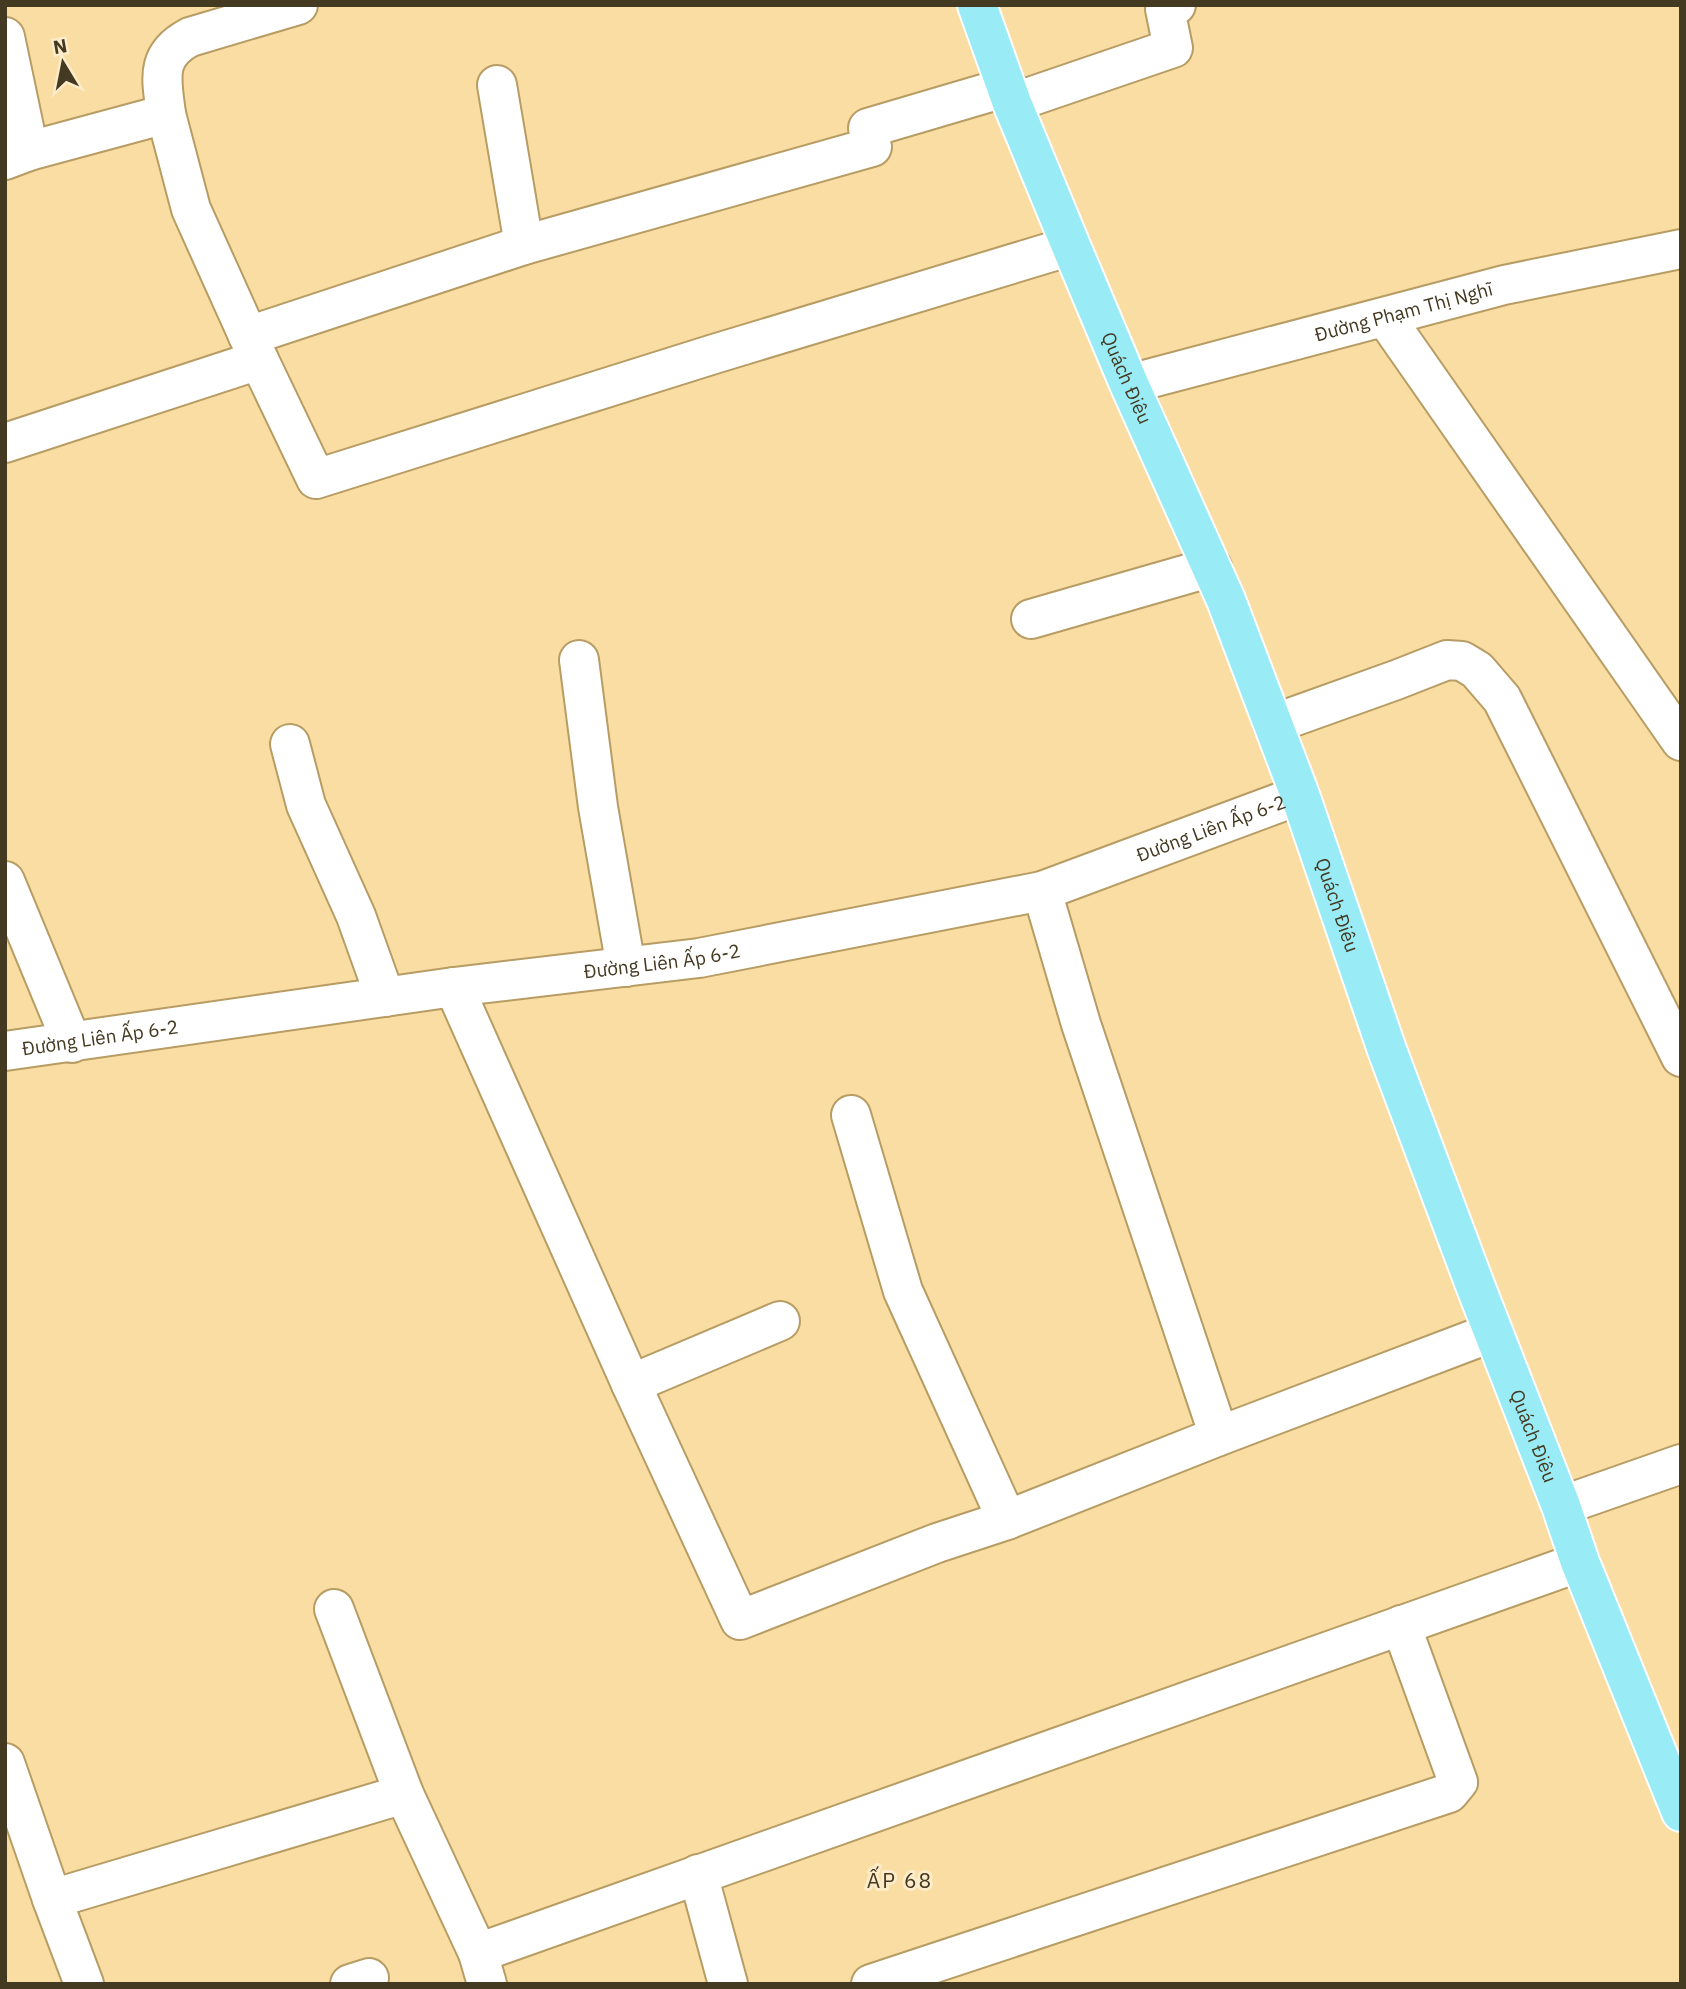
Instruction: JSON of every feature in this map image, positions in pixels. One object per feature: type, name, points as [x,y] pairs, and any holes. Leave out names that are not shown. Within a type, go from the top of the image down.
[{"type":"main road","name":"Quách Điêu","points":[[977,5],[1071,246],[1129,384],[1226,600],[1300,795],[1387,1050],[1580,1562],[1681,1812]]},
{"type":"street","points":[[283,7],[181,41],[166,57],[161,74],[166,114],[191,209],[253,348],[316,479],[1071,246]]},
{"type":"street","points":[[5,443],[524,245],[872,147],[868,128],[1010,95],[1173,48],[1169,7]]},
{"type":"street","points":[[5,37],[17,156],[166,114]]},
{"type":"street","points":[[497,85],[524,245]]},
{"type":"street","name":"Đường Phạm Thị Nghĩ","points":[[1129,384],[1504,285],[1681,249]]},
{"type":"street","points":[[1385,317],[1681,741]]},
{"type":"street","points":[[1031,619],[1212,567]]},
{"type":"street","points":[[579,660],[598,807],[626,967]]},
{"type":"street","points":[[1273,724],[1396,680],[1443,660],[1462,661],[1477,670],[1502,699],[1681,1057]]},
{"type":"street","points":[[290,744],[306,805],[356,916],[385,996]]},
{"type":"street","name":"Đường Liên Ấp 6-2","points":[[5,1051],[385,996],[699,958],[1042,891],[1300,795]]},
{"type":"street","points":[[5,881],[72,1043]]},
{"type":"street","points":[[1042,891],[1073,999],[1219,1436]]},
{"type":"street","points":[[454,987],[631,1384],[740,1620],[1493,1332]]},
{"type":"street","points":[[851,1115],[903,1291],[1007,1520]]},
{"type":"street","points":[[631,1384],[780,1321]]},
{"type":"street","points":[[1561,1506],[1681,1464]]},
{"type":"street","points":[[334,1609],[404,1794],[482,1968],[698,1874],[1580,1562]]},
{"type":"street","points":[[871,1984],[1449,1793],[1458,1782],[1401,1625]]},
{"type":"street","points":[[5,1763],[84,1984]]},
{"type":"street","points":[[52,1899],[404,1794]]},
{"type":"street","points":[[698,1874],[728,1984]]},
{"type":"district","name":"ẤP 68","points":[[900,1880]]}]
